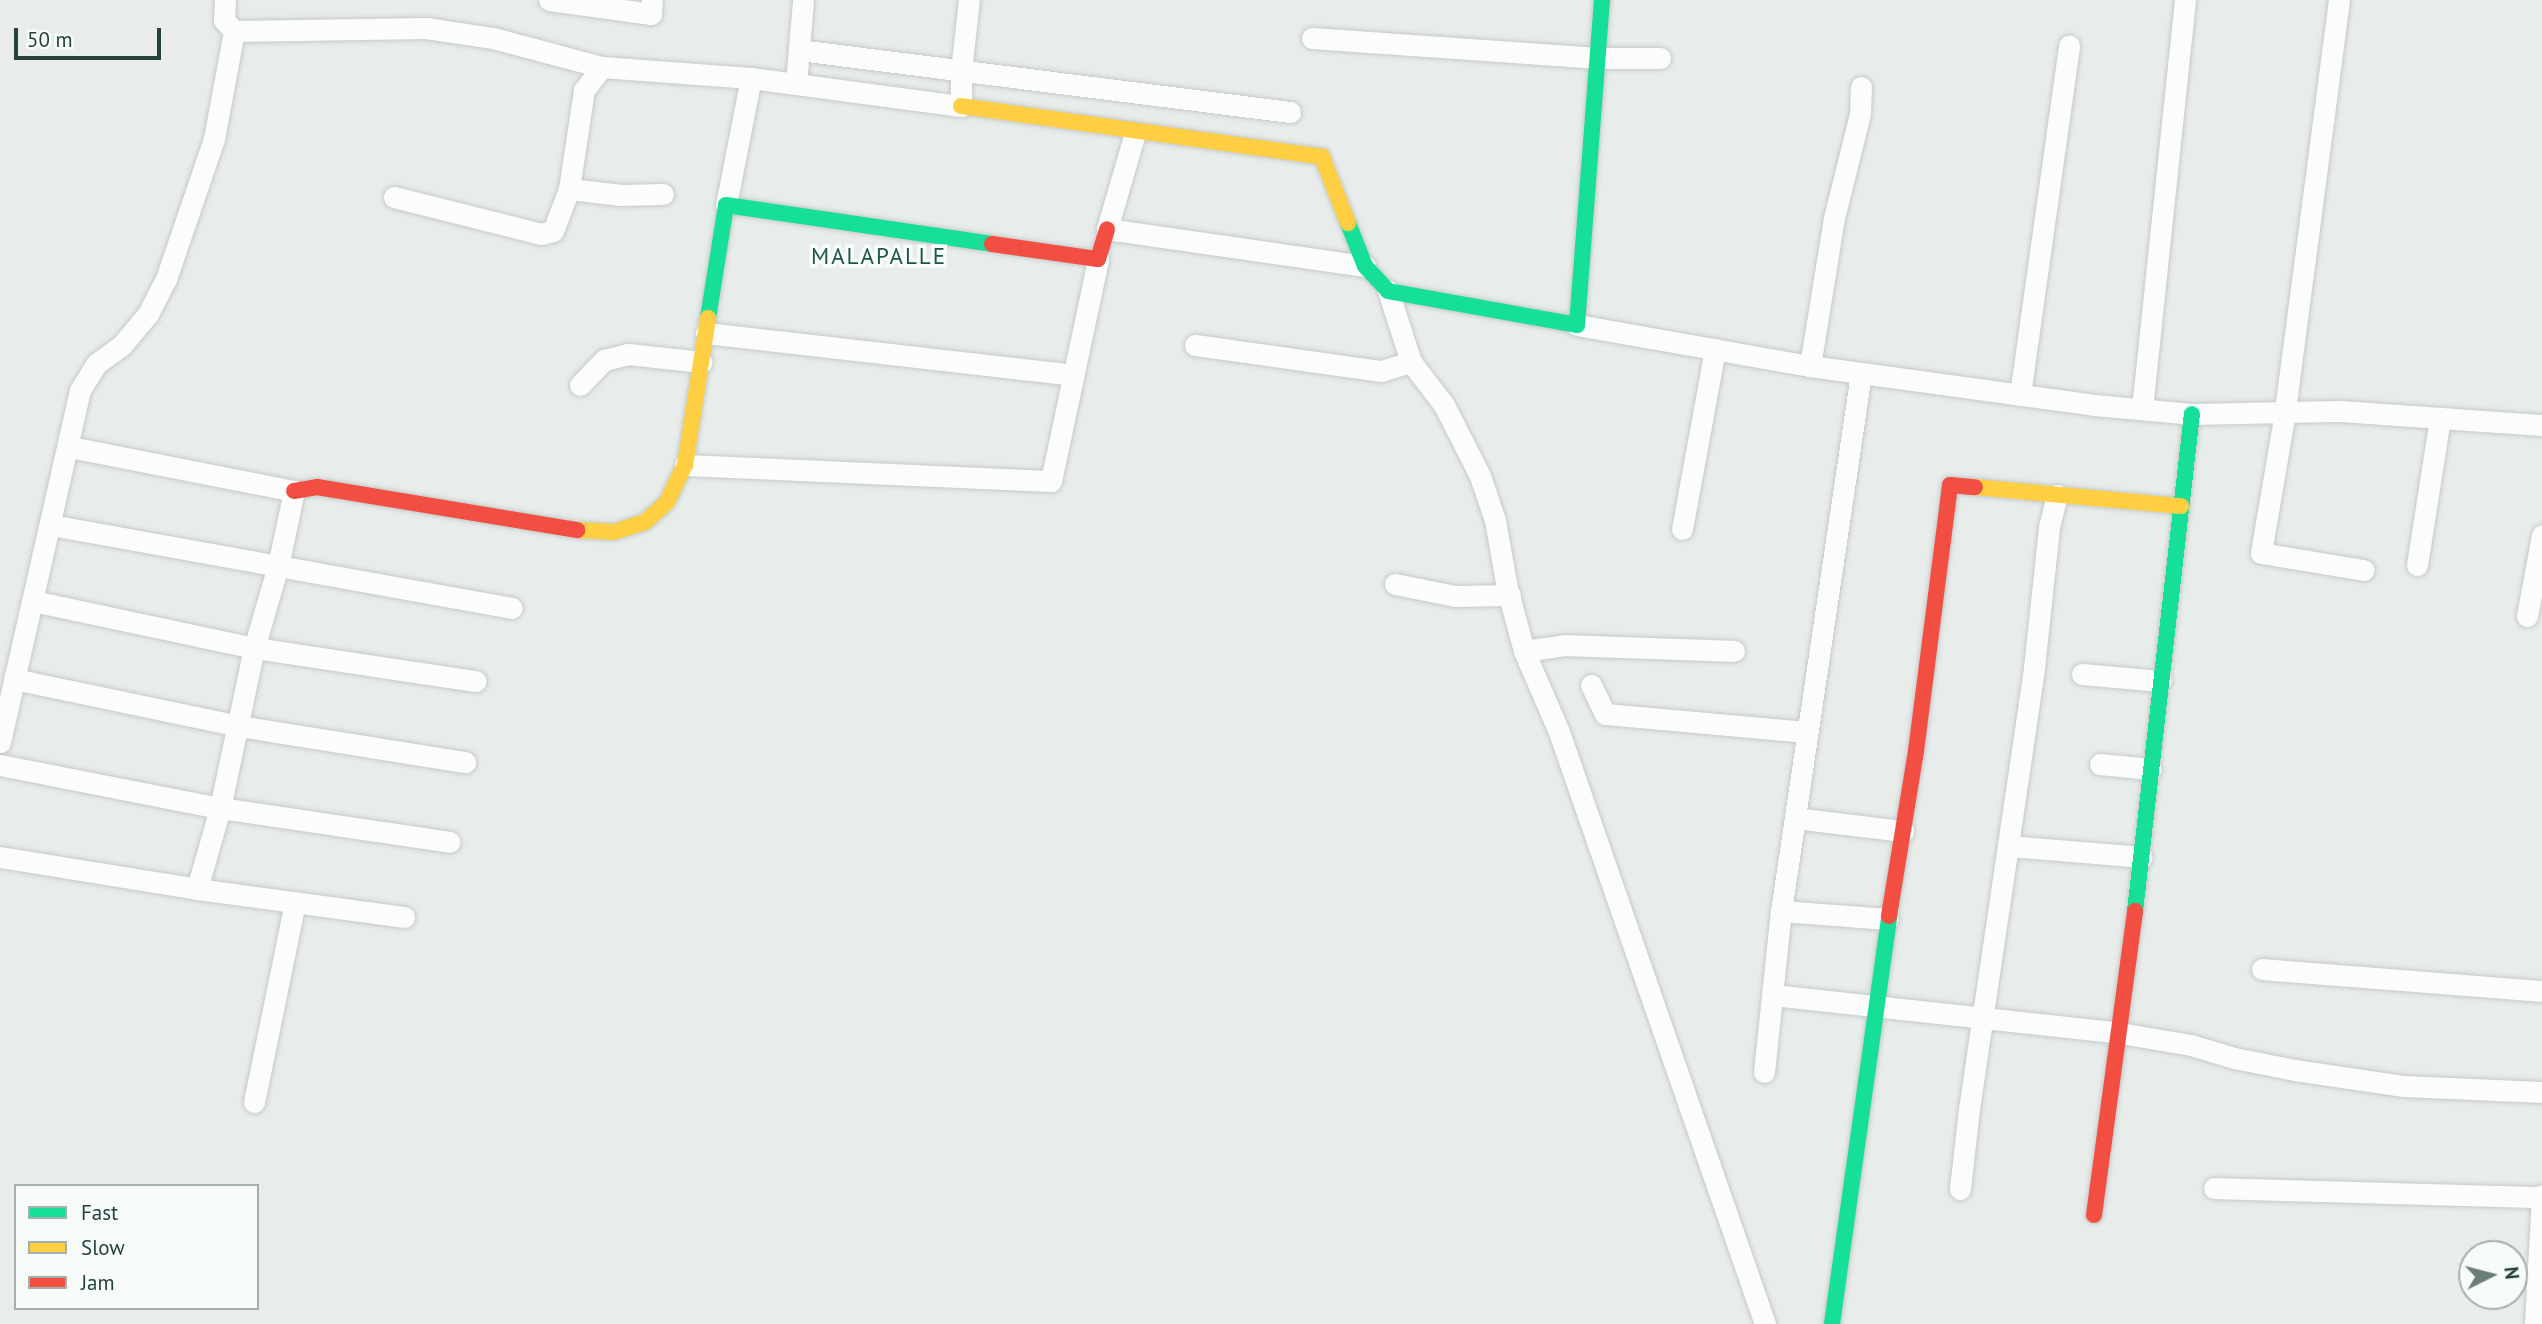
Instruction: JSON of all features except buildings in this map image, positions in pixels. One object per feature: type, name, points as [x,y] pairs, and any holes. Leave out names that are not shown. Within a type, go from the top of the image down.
[{"type":"street","points":[[225,0],[224,20],[234,31],[426,27],[493,38],[602,67],[751,78],[1322,157],[1365,266],[1388,291],[1411,362],[1444,405],[1480,476],[1495,520],[1524,651],[1559,732],[1765,1324]]},
{"type":"street","points":[[549,0],[642,4]]},
{"type":"street","points":[[796,84],[803,0]]},
{"type":"street","points":[[961,106],[961,71],[969,0]]},
{"type":"street","points":[[1577,325],[1602,0]]},
{"type":"street","points":[[2142,410],[2185,0]]},
{"type":"street","points":[[2339,0],[2285,412],[2261,553],[2364,570]]},
{"type":"street","points":[[0,742],[80,390],[96,365],[121,346],[148,314],[166,279],[214,139],[234,31]]},
{"type":"street","points":[[1312,38],[1598,58],[1660,58]]},
{"type":"street","points":[[2020,395],[2068,45]]},
{"type":"street","points":[[799,50],[1290,112]]},
{"type":"street","points":[[394,197],[541,234],[553,231],[569,189],[584,90],[602,67]]},
{"type":"street","points":[[69,447],[294,491],[317,487],[561,529],[614,532],[645,522],[667,502],[685,465],[726,205],[751,78]]},
{"type":"street","points":[[1810,366],[1832,230],[1860,114],[1861,87]]},
{"type":"street","points":[[685,465],[1051,481],[1098,258],[1135,132]]},
{"type":"street","points":[[569,189],[621,195],[663,194]]},
{"type":"street","points":[[726,205],[1098,258]]},
{"type":"street","points":[[1107,229],[1365,266]]},
{"type":"street","points":[[1388,291],[1810,366],[2142,410],[2192,414],[2340,411],[2542,425]]},
{"type":"street","points":[[706,333],[1073,375]]},
{"type":"street","points":[[1195,345],[1381,371],[1411,362]]},
{"type":"street","points":[[1682,529],[1715,349]]},
{"type":"street","points":[[580,385],[604,360],[628,354],[702,362]]},
{"type":"street","points":[[1764,1072],[1781,911],[1861,373]]},
{"type":"street","points":[[2094,1215],[2142,857],[2192,414]]},
{"type":"street","points":[[2417,565],[2440,418]]},
{"type":"street","points":[[1832,1324],[1950,485],[2181,506]]},
{"type":"street","points":[[197,889],[220,808],[254,648],[278,566],[294,491]]},
{"type":"street","points":[[1960,1189],[1969,1109],[2009,846],[2049,527],[2057,495]]},
{"type":"street","points":[[51,525],[512,607]]},
{"type":"street","points":[[2527,616],[2542,535]]},
{"type":"street","points":[[1395,584],[1455,596],[1510,595]]},
{"type":"street","points":[[33,601],[254,648],[477,681]]},
{"type":"street","points":[[1524,651],[1565,645],[1734,651]]},
{"type":"street","points":[[2081,674],[2161,681]]},
{"type":"street","points":[[14,679],[239,726],[465,762]]},
{"type":"street","points":[[1591,685],[1605,714],[1807,732]]},
{"type":"street","points":[[2100,764],[2151,769]]},
{"type":"street","points":[[0,765],[220,808],[449,842]]},
{"type":"street","points":[[1795,818],[1903,831]]},
{"type":"street","points":[[2009,846],[2142,857]]},
{"type":"street","points":[[0,857],[197,889],[404,917]]},
{"type":"street","points":[[254,1102],[295,902]]},
{"type":"street","points":[[1781,911],[1888,919]]},
{"type":"street","points":[[2262,969],[2542,991]]},
{"type":"street","points":[[1773,995],[2120,1033],[2192,1045],[2271,1065],[2404,1086],[2542,1092]]},
{"type":"street","points":[[2214,1188],[2542,1196],[2535,1324]]},
{"type":"traffic: fast","points":[[1348,223],[1365,266],[1388,291],[1577,325],[1602,0]]},
{"type":"traffic: fast","points":[[708,318],[726,205],[992,244]]},
{"type":"traffic: fast","points":[[2135,911],[2192,414]]},
{"type":"traffic: fast","points":[[1832,1324],[1889,916]]},
{"type":"traffic: slow","points":[[961,106],[1322,157],[1348,223]]},
{"type":"traffic: slow","points":[[577,530],[614,532],[645,522],[667,502],[685,465],[708,318]]},
{"type":"traffic: slow","points":[[1975,487],[2181,506]]},
{"type":"traffic: jam","points":[[992,244],[1098,259],[1107,229]]},
{"type":"traffic: jam","points":[[1889,916],[1916,751],[1950,485],[1975,487]]},
{"type":"traffic: jam","points":[[294,491],[317,487],[577,530]]},
{"type":"traffic: jam","points":[[2094,1215],[2135,911]]},
{"type":"district","name":"MALAPALLE","points":[[879,256]]}]
